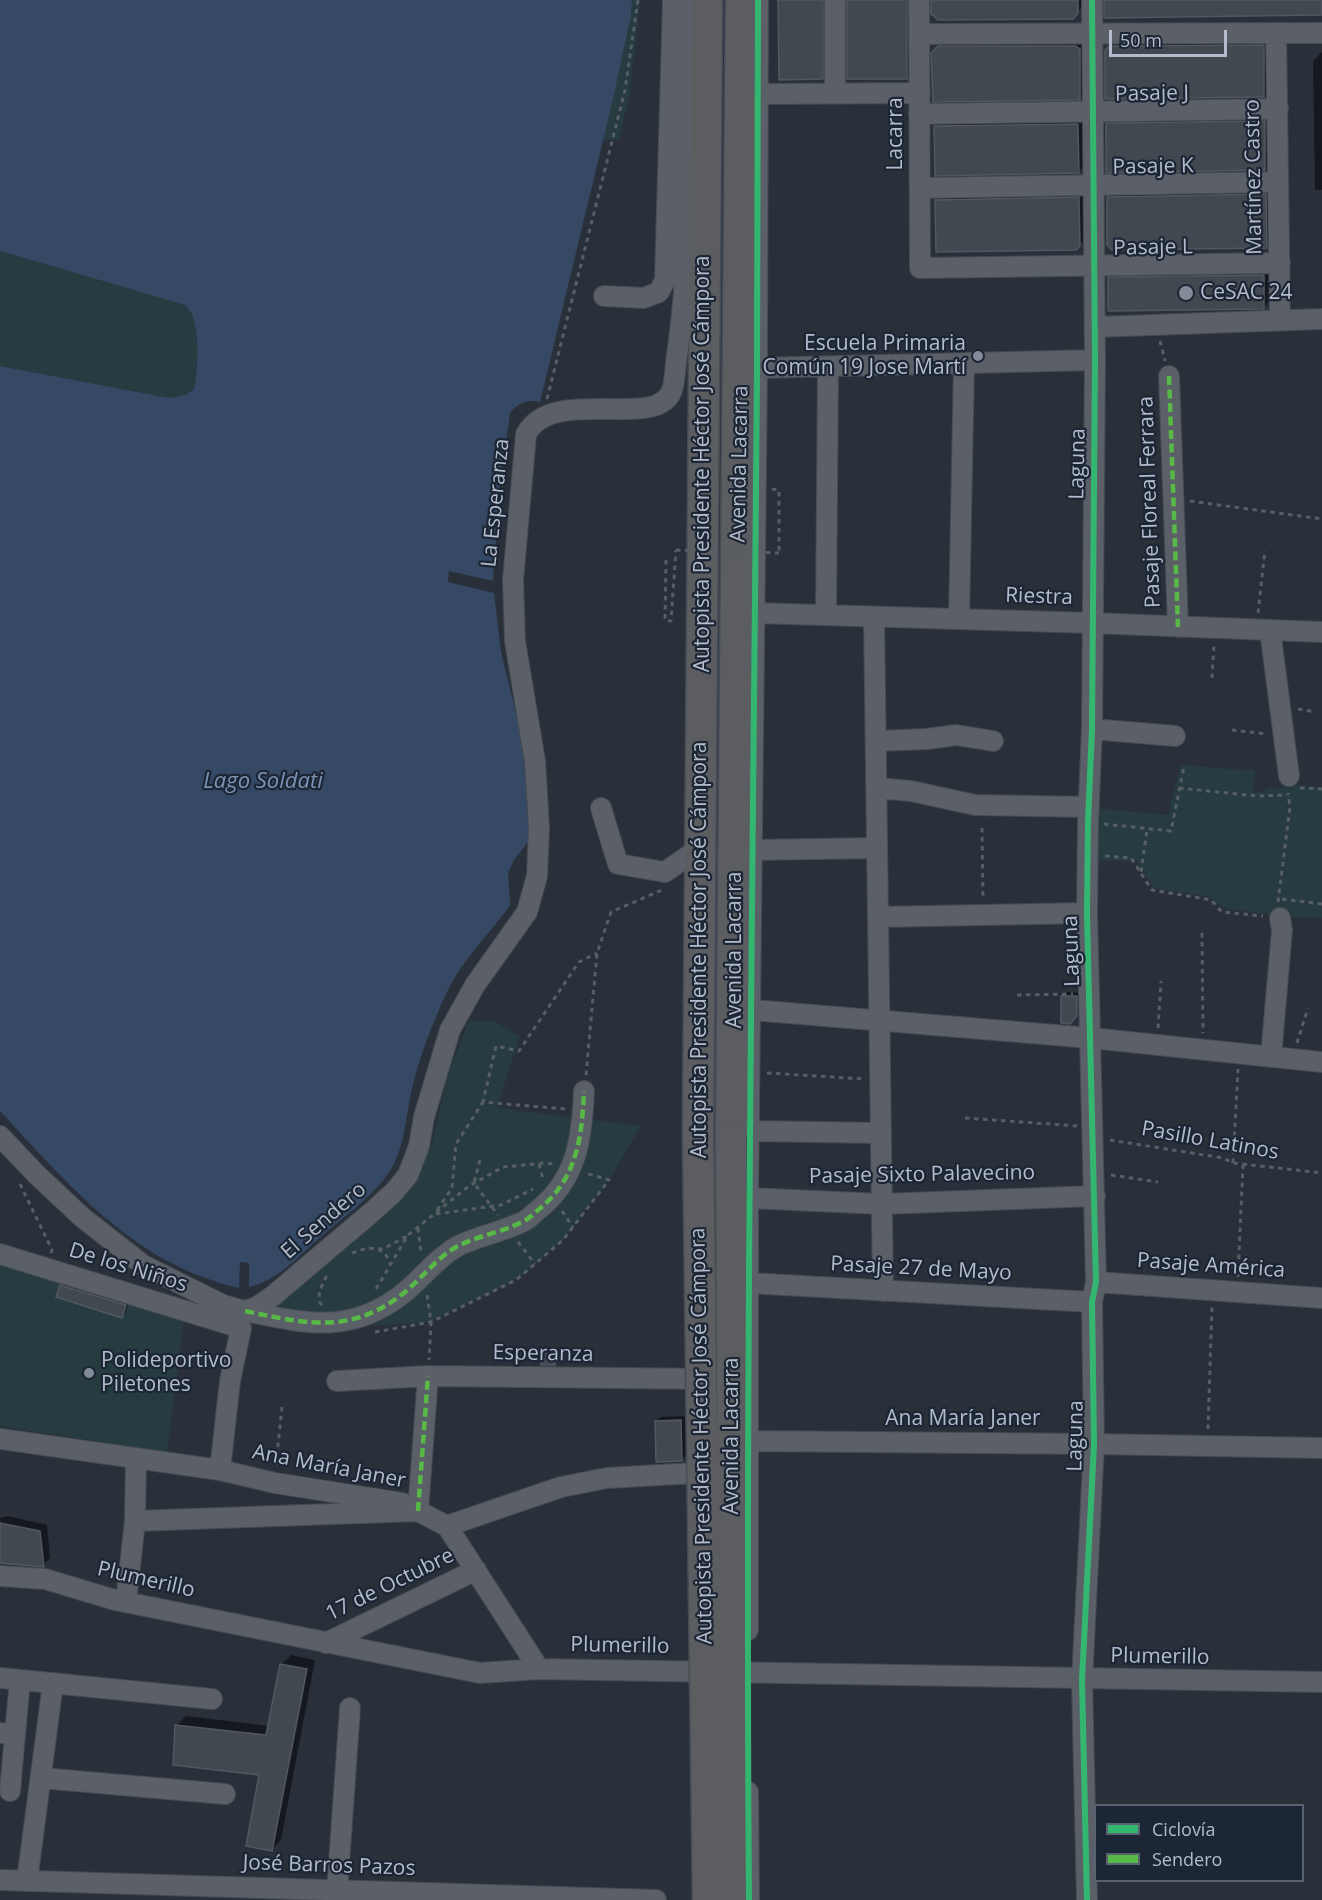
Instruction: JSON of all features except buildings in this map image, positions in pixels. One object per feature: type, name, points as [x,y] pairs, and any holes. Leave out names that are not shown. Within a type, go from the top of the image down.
[{"type":"highway","name":"Autopista Presidente Héctor José Cámpora","points":[[707,0],[698,1134],[708,1900]]},
{"type":"highway","name":"Autopista Presidente Héctor José Cámpora","points":[[734,1900],[741,1133],[741,0]]},
{"type":"street","points":[[604,296],[644,298],[659,292],[665,280],[673,0]]},
{"type":"street","name":"La Esperanza","points":[[537,876],[539,827],[535,761],[515,641],[513,580],[526,434],[531,424],[546,416],[575,408],[649,408],[663,402],[672,391],[685,279],[687,0]]},
{"type":"street","name":"Avenida Lacarra","points":[[749,1900],[748,1198],[741,1133],[750,1072],[752,1010],[758,0]]},
{"type":"street","points":[[835,0],[835,94]]},
{"type":"street","name":"Lacarra","points":[[919,0],[920,268]]},
{"type":"street","name":"Laguna","points":[[1087,1900],[1082,1680],[1094,1444],[1092,1302],[1096,1282],[1088,913],[1095,360],[1092,0]]},
{"type":"street","name":"Martínez Castro","points":[[1276,33],[1280,320]]},
{"type":"street","points":[[920,34],[1322,33]]},
{"type":"street","points":[[757,94],[920,93]]},
{"type":"street","name":"Pasaje J","points":[[919,114],[1278,109]]},
{"type":"street","name":"Pasaje K","points":[[921,188],[1278,182]]},
{"type":"street","name":"Pasaje L","points":[[920,268],[1280,263]]},
{"type":"street","points":[[1095,327],[1322,319]]},
{"type":"street","points":[[757,368],[1095,360]]},
{"type":"street","points":[[959,619],[964,364]]},
{"type":"street","points":[[826,615],[828,368]]},
{"type":"street","name":"Pasaje Floreal Ferrara","points":[[1169,376],[1178,627]]},
{"type":"street","name":"Riestra","points":[[754,613],[1322,632]]},
{"type":"street","points":[[874,617],[883,1291]]},
{"type":"street","points":[[1263,630],[1285,736],[1288,786]]},
{"type":"street","points":[[1092,729],[1175,736]]},
{"type":"street","points":[[876,741],[927,739],[956,735],[993,741]]},
{"type":"street","points":[[877,788],[911,791],[975,805],[1088,814]]},
{"type":"street","points":[[601,808],[618,864],[665,872],[701,847]]},
{"type":"street","points":[[752,850],[877,848]]},
{"type":"street","name":"El Sendero","points":[[243,1320],[372,1212],[394,1192],[408,1175],[419,1146],[424,1117],[450,1030],[475,985],[526,912],[537,876]]},
{"type":"street","points":[[1271,1057],[1282,930],[1279,908]]},
{"type":"street","points":[[878,917],[1088,913]]},
{"type":"street","points":[[752,1010],[1092,1038],[1322,1062]]},
{"type":"street","points":[[0,1136],[83,1218],[143,1264],[223,1305],[243,1320],[327,1323],[355,1320],[367,1315],[402,1294],[442,1256],[474,1239],[522,1223],[552,1199],[568,1168],[584,1101]]},
{"type":"street","points":[[741,1133],[881,1133]]},
{"type":"street","name":"Pasaje Sixto Palavecino","points":[[748,1198],[882,1204],[1095,1196]]},
{"type":"street","name":"De los Niños","points":[[0,1254],[48,1269],[243,1320]]},
{"type":"street","name":"Pasaje América","points":[[1096,1282],[1322,1298]]},
{"type":"street","name":"Pasaje 27 de Mayo","points":[[748,1283],[1092,1302]]},
{"type":"street","points":[[220,1470],[230,1381],[243,1320]]},
{"type":"street","points":[[135,1521],[418,1511],[428,1376]]},
{"type":"street","name":"Esperanza","points":[[337,1381],[428,1376],[748,1378]]},
{"type":"street","name":"Ana María Janer","points":[[0,1439],[220,1470],[275,1483],[402,1503],[447,1526]]},
{"type":"street","name":"Ana María Janer","points":[[748,1441],[1322,1448]]},
{"type":"street","points":[[126,1602],[135,1521],[136,1458]]},
{"type":"street","points":[[539,1669],[447,1526],[561,1487],[607,1478],[749,1471]]},
{"type":"street","name":"17 de Octubre","points":[[326,1643],[476,1570]]},
{"type":"street","name":"Plumerillo","points":[[0,1576],[45,1579],[126,1602],[480,1673],[539,1669],[747,1671],[1082,1680],[1322,1682]]},
{"type":"street","points":[[0,1678],[212,1700]]},
{"type":"street","points":[[20,1680],[7,1734],[5,1790],[40,1786],[225,1794]]},
{"type":"street","points":[[27,1881],[53,1683]]},
{"type":"street","points":[[337,1891],[350,1708]]},
{"type":"street","name":"José Barros Pazos","points":[[0,1880],[656,1900]]},
{"type":"path","points":[[546,416],[548,394],[625,90],[638,0]]},
{"type":"path","points":[[1156,325],[1169,376]]},
{"type":"path","points":[[666,560],[665,620],[671,621],[676,550],[779,553],[778,490],[772,489]]},
{"type":"path","points":[[1173,498],[1322,519]]},
{"type":"path","points":[[1263,630],[1265,550]]},
{"type":"path","points":[[1212,678],[1214,628]]},
{"type":"path","points":[[1232,730],[1285,736]]},
{"type":"path","points":[[1088,814],[1147,830],[1171,831],[1184,767]]},
{"type":"path","points":[[1279,908],[1290,807],[1288,786]]},
{"type":"path","points":[[1179,788],[1257,796],[1288,786],[1322,789]]},
{"type":"path","points":[[982,828],[983,915]]},
{"type":"path","points":[[1141,872],[1147,830]]},
{"type":"path","points":[[1088,855],[1131,858],[1152,890],[1211,900],[1222,912],[1322,904]]},
{"type":"path","points":[[483,1102],[584,1101],[597,953],[611,912],[662,889]]},
{"type":"path","points":[[1202,933],[1203,1050]]},
{"type":"path","points":[[434,1214],[452,1188],[456,1144],[483,1102],[496,1046],[519,1051],[579,962],[597,953]]},
{"type":"path","points":[[1158,1045],[1161,981]]},
{"type":"path","points":[[1017,995],[1090,994]]},
{"type":"path","points":[[1293,1059],[1308,1008]]},
{"type":"path","points":[[1233,1163],[1239,1054]]},
{"type":"path","points":[[750,1072],[881,1080]]},
{"type":"path","points":[[474,1183],[480,1160]]},
{"type":"path","points":[[351,1254],[367,1248],[383,1249],[408,1235],[474,1183],[503,1167],[545,1163],[609,1180],[563,1240],[516,1280],[431,1322],[370,1333]]},
{"type":"path","points":[[1237,1292],[1244,1165]]},
{"type":"path","points":[[434,1214],[501,1205],[524,1195],[568,1168]]},
{"type":"path","points":[[1094,1172],[1158,1182]]},
{"type":"path","points":[[19,1181],[52,1250],[48,1269]]},
{"type":"path","points":[[369,1295],[377,1289],[385,1269],[408,1235]]},
{"type":"path","points":[[378,1249],[386,1255],[390,1263]]},
{"type":"path","points":[[319,1310],[329,1310],[320,1303],[319,1292],[328,1272],[321,1277]]},
{"type":"path","points":[[1208,1446],[1213,1290]]},
{"type":"path","points":[[428,1376],[431,1322]]},
{"type":"path","points":[[275,1483],[282,1407]]},
{"type":"green space","points":[[574,0],[640,0],[630,93],[619,140],[603,139],[578,242]]},
{"type":"green space","points":[[0,251],[185,305],[195,324],[197,342],[194,389],[185,395],[169,398],[0,366]]},
{"type":"green space","points":[[1181,765],[1255,771],[1253,791],[1264,792],[1268,788],[1282,789],[1285,784],[1322,787],[1322,918],[1288,917],[1224,908],[1210,897],[1154,888],[1137,861],[1093,860],[1092,808],[1168,815]]},
{"type":"green space","points":[[469,1021],[494,1021],[520,1036],[497,1108],[641,1126],[609,1180],[563,1240],[516,1280],[431,1322],[322,1329],[267,1313],[285,1292],[380,1219],[406,1193],[432,1144],[448,1074]]},
{"type":"green space","name":"Polideportivo Piletones","points":[[0,1262],[184,1319],[167,1452],[0,1426]]},
{"type":"water","name":"Lago Soldati","points":[[0,0],[632,0],[631,15],[614,95],[540,402],[524,403],[510,413],[499,493],[493,581],[449,571],[448,582],[494,593],[501,652],[524,745],[535,829],[508,873],[510,905],[460,970],[441,1006],[417,1068],[401,1147],[394,1164],[379,1185],[359,1205],[277,1275],[249,1287],[249,1263],[240,1262],[239,1288],[201,1277],[167,1261],[136,1241],[106,1219],[79,1194],[0,1111],[0,366],[169,398],[185,395],[194,389],[197,352],[195,324],[192,314],[185,305],[0,251]]},
{"type":"marked path","points":[[1169,376],[1178,627]]},
{"type":"marked path","points":[[245,1311],[309,1322],[347,1320],[366,1315],[385,1306],[405,1292],[456,1247],[525,1221],[551,1198],[569,1171],[579,1141],[584,1091]]},
{"type":"marked path","points":[[418,1511],[428,1376]]},
{"type":"cycle path","points":[[749,1900],[749,1327],[758,0]]},
{"type":"cycle path","points":[[1087,1900],[1082,1680],[1094,1444],[1092,1302],[1096,1282],[1087,913],[1092,729],[1095,360],[1092,0]]},
{"type":"place","name":"CeSAC 24","points":[[1186,293]]},
{"type":"place","name":"Escuela Primaria Común 19 Jose Martí","points":[[978,356]]},
{"type":"place","name":"Polideportivo Piletones","points":[[89,1373]]}]
